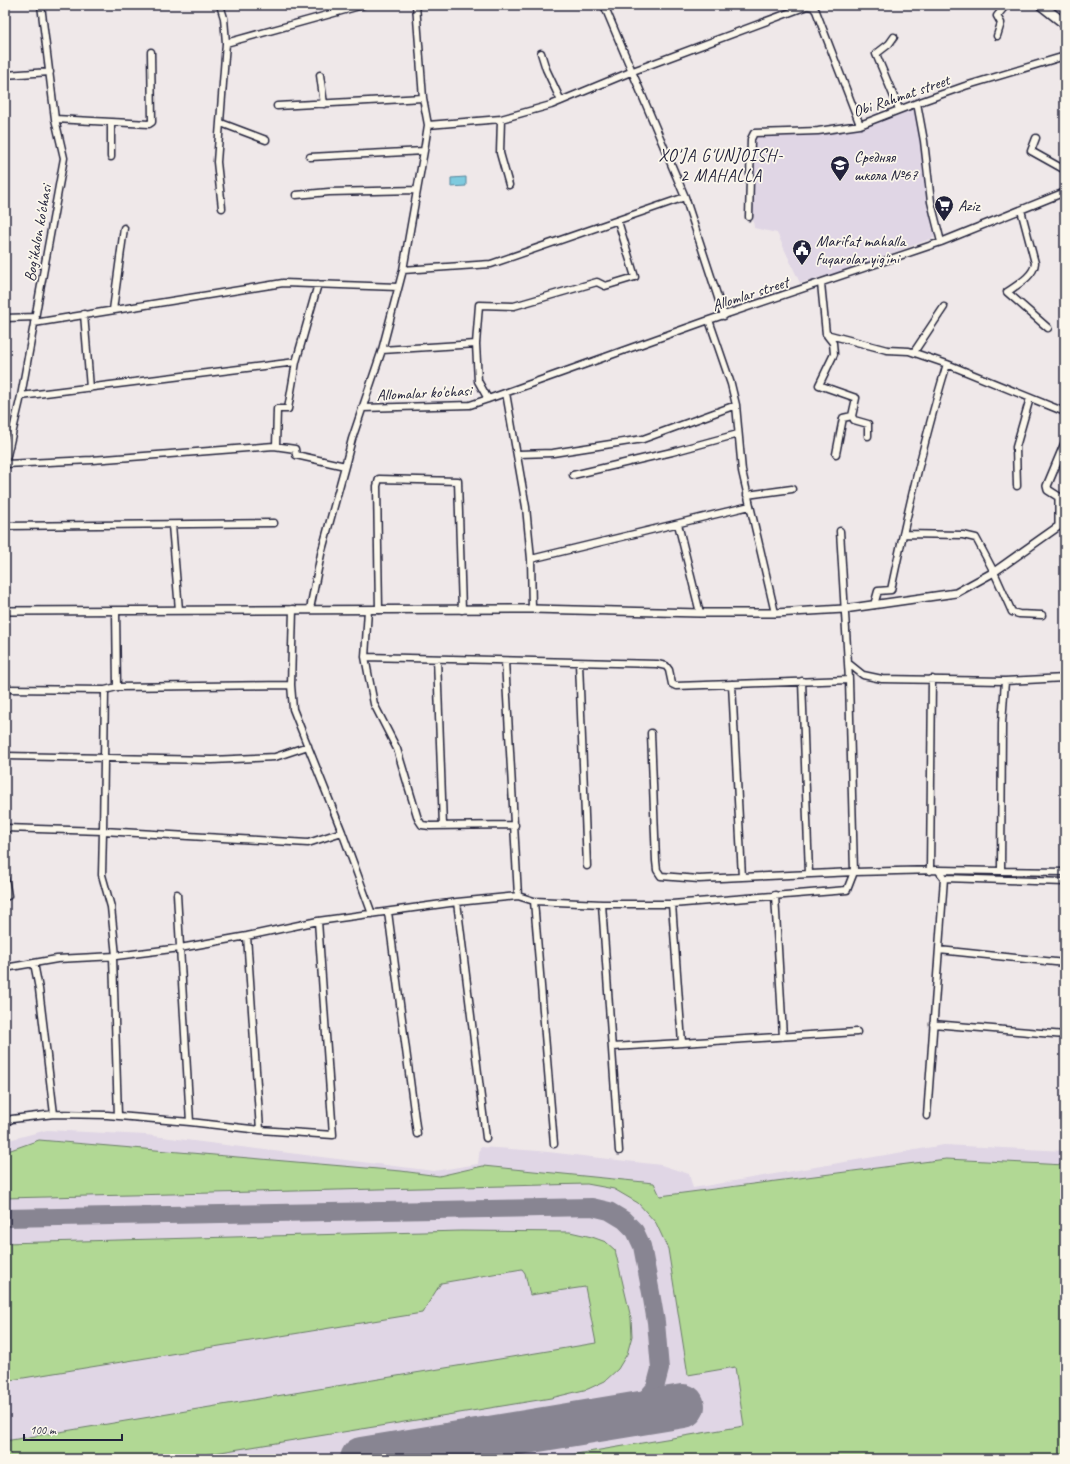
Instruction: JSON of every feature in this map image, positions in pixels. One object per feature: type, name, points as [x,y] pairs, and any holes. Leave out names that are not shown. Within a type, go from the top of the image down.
[{"type":"main road","points":[[1042,5],[1065,24]]},
{"type":"street","name":"Bog'ikalon ko'chasi","points":[[5,464],[21,396],[64,158],[56,119],[41,5]]},
{"type":"street","points":[[220,5],[224,18],[226,44],[218,162],[222,208]]},
{"type":"street","points":[[226,44],[363,5]]},
{"type":"street","points":[[310,610],[321,554],[344,466],[382,350],[403,270],[424,151],[428,124],[423,98],[416,5]]},
{"type":"street","points":[[604,5],[685,197],[724,316]]},
{"type":"street","points":[[997,36],[1001,23],[998,16],[1006,5]]},
{"type":"street","points":[[428,124],[501,119],[561,101],[633,71],[807,6],[813,7],[860,125]]},
{"type":"street","points":[[894,37],[889,44],[876,54],[900,109]]},
{"type":"street","points":[[56,119],[149,124],[152,122],[151,52]]},
{"type":"street","points":[[541,53],[561,101]]},
{"type":"street","name":"Obi Rahmat street","points":[[749,217],[751,139],[754,133],[818,131],[860,125],[965,86],[1065,56]]},
{"type":"street","points":[[5,75],[50,72]]},
{"type":"street","points":[[320,75],[324,104]]},
{"type":"street","points":[[277,106],[423,98]]},
{"type":"street","points":[[917,103],[924,141],[931,202],[941,242]]},
{"type":"street","points":[[501,119],[500,153],[509,185]]},
{"type":"street","points":[[111,122],[111,157]]},
{"type":"street","points":[[221,123],[266,140]]},
{"type":"street","points":[[1036,138],[1031,152],[1065,170]]},
{"type":"street","points":[[310,157],[424,151]]},
{"type":"street","points":[[296,195],[329,192],[417,190]]},
{"type":"street","name":"Allomlar street","points":[[488,399],[709,320],[941,242],[1065,192]]},
{"type":"street","points":[[403,270],[491,264],[685,197]]},
{"type":"street","points":[[1021,210],[1035,263],[1035,269],[1008,292],[1048,328]]},
{"type":"street","points":[[488,399],[478,381],[476,344],[479,305],[514,306],[597,282],[605,286],[635,277],[618,221]]},
{"type":"street","points":[[113,310],[124,228]]},
{"type":"street","points":[[34,324],[84,314],[283,283],[398,287]]},
{"type":"street","points":[[821,283],[826,334],[833,343],[834,354],[820,385],[856,398],[852,416]]},
{"type":"street","points":[[276,446],[277,409],[288,409],[296,362],[318,284]]},
{"type":"street","points":[[914,352],[944,307]]},
{"type":"street","points":[[84,314],[90,388]]},
{"type":"street","points":[[5,318],[36,317]]},
{"type":"street","points":[[709,320],[731,384],[736,405],[742,471],[775,613]]},
{"type":"street","points":[[826,334],[887,350],[914,352],[1065,412]]},
{"type":"street","points":[[382,350],[476,344]]},
{"type":"street","points":[[21,396],[296,362]]},
{"type":"street","points":[[874,605],[878,591],[891,590],[932,413],[947,364]]},
{"type":"street","points":[[506,393],[518,454],[526,507],[531,559],[532,610]]},
{"type":"street","points":[[1017,486],[1016,447],[1030,398]]},
{"type":"street","name":"Allomalar ko'chasi","points":[[362,408],[470,404],[488,399]]},
{"type":"street","points":[[518,454],[553,453],[643,439],[736,405]]},
{"type":"street","points":[[852,416],[854,420],[868,424],[868,436]]},
{"type":"street","points":[[836,454],[843,418],[852,416]]},
{"type":"street","points":[[574,475],[672,452],[738,434]]},
{"type":"street","points":[[5,611],[294,609],[775,613],[874,605],[956,593],[994,572],[1062,524],[1062,498],[1048,490],[1047,486],[1065,443]]},
{"type":"street","points":[[5,464],[92,460],[276,446],[295,449],[296,455],[344,466]]},
{"type":"street","points":[[379,610],[377,486],[379,479],[458,482],[462,610]]},
{"type":"street","points":[[747,495],[792,489]]},
{"type":"street","points":[[531,559],[750,506]]},
{"type":"street","points":[[5,526],[274,523]]},
{"type":"street","points":[[678,524],[700,613]]},
{"type":"street","points":[[172,525],[179,610]]},
{"type":"street","points":[[5,968],[57,959],[113,956],[180,948],[318,921],[457,902],[518,896],[534,901],[602,904],[672,904],[847,890],[854,872],[849,680],[840,531]]},
{"type":"street","points":[[903,534],[963,535],[976,538],[994,572],[1012,612],[1019,614],[1042,615]]},
{"type":"street","points":[[294,609],[291,685],[293,709],[342,832],[372,914]]},
{"type":"street","points":[[368,610],[365,657],[374,704],[397,749],[418,819],[422,825],[515,825]]},
{"type":"street","points":[[116,611],[117,687]]},
{"type":"street","points":[[365,657],[657,664],[666,666],[669,670],[672,684],[676,686],[849,680]]},
{"type":"street","points":[[437,659],[443,826]]},
{"type":"street","points":[[505,661],[518,896]]},
{"type":"street","points":[[579,663],[586,866]]},
{"type":"street","points":[[848,663],[863,675],[882,679],[1005,681],[1065,678]]},
{"type":"street","points":[[930,871],[932,679]]},
{"type":"street","points":[[802,681],[809,874]]},
{"type":"street","points":[[1001,871],[1002,723],[1005,681]]},
{"type":"street","points":[[732,684],[742,877]]},
{"type":"street","points":[[5,689],[105,690],[117,687],[291,685]]},
{"type":"street","points":[[105,690],[102,875],[111,907],[116,956],[113,956],[118,1116]]},
{"type":"street","points":[[651,733],[656,861],[657,870],[661,876],[699,879],[938,870],[1065,872]]},
{"type":"street","points":[[5,756],[212,760],[275,757],[308,746]]},
{"type":"street","points":[[5,828],[103,831],[308,843],[342,832]]},
{"type":"street","points":[[927,1116],[944,878],[938,870]]},
{"type":"street","points":[[5,878],[8,896],[5,896]]},
{"type":"street","points":[[944,878],[1065,882]]},
{"type":"street","points":[[177,894],[190,1122]]},
{"type":"street","points":[[775,896],[784,1037]]},
{"type":"street","points":[[534,901],[554,1144]]},
{"type":"street","points":[[457,902],[486,1138]]},
{"type":"street","points":[[602,904],[619,1151]]},
{"type":"street","points":[[672,904],[682,1043]]},
{"type":"street","points":[[388,912],[417,1134]]},
{"type":"street","points":[[5,1122],[12,1119],[54,1114],[118,1116],[260,1130],[333,1135],[318,921]]},
{"type":"street","points":[[247,936],[260,1130]]},
{"type":"street","points":[[939,950],[1065,962]]},
{"type":"street","points":[[34,963],[39,989],[54,1114]]},
{"type":"street","points":[[933,1024],[1065,1035]]},
{"type":"street","points":[[612,1047],[857,1032]]},
{"type":"shaded area","name":"Средняя школа №67","points":[[916,106],[923,137],[932,227],[936,237],[843,271],[800,283],[777,233],[754,228],[752,211],[755,135],[773,136],[866,123]]},
{"type":"shaded area","points":[[47,1130],[146,1135],[434,1171],[478,1164],[480,1147],[539,1151],[661,1165],[689,1174],[693,1188],[944,1145],[1065,1151],[1065,1459],[5,1459],[5,1141]]},
{"type":"green space","points":[[39,1140],[401,1171],[439,1176],[483,1166],[654,1183],[660,1196],[946,1159],[1065,1165],[1065,1456],[1050,1459],[546,1459],[744,1426],[735,1367],[688,1375],[668,1249],[656,1223],[638,1203],[614,1189],[587,1184],[5,1198],[5,1152]]},
{"type":"green space","points":[[461,1231],[570,1232],[606,1242],[615,1250],[631,1318],[632,1336],[627,1354],[618,1369],[605,1381],[588,1389],[551,1398],[178,1459],[5,1459],[5,1441],[596,1343],[585,1287],[530,1295],[525,1273],[522,1269],[441,1283],[422,1313],[5,1381],[5,1243]]},
{"type":"water","points":[[466,177],[466,186],[451,187],[451,178]]},
{"type":"taxiway","points":[[5,1218],[592,1207],[609,1211],[624,1220],[635,1231],[642,1246],[656,1322],[660,1369],[655,1388],[643,1402],[627,1416]]},
{"type":"runway","points":[[362,1459],[683,1406]]},
{"type":"place","name":"Средняя школа №67","points":[[840,182]]},
{"type":"place","name":"Aziz","points":[[944,222]]},
{"type":"place","name":"Marifat mahalla fuqarolar yig'ini","points":[[802,266]]},
{"type":"district","name":"XO'JA G'UNJOISH- 2 MAHALLA","points":[[721,165]]}]
